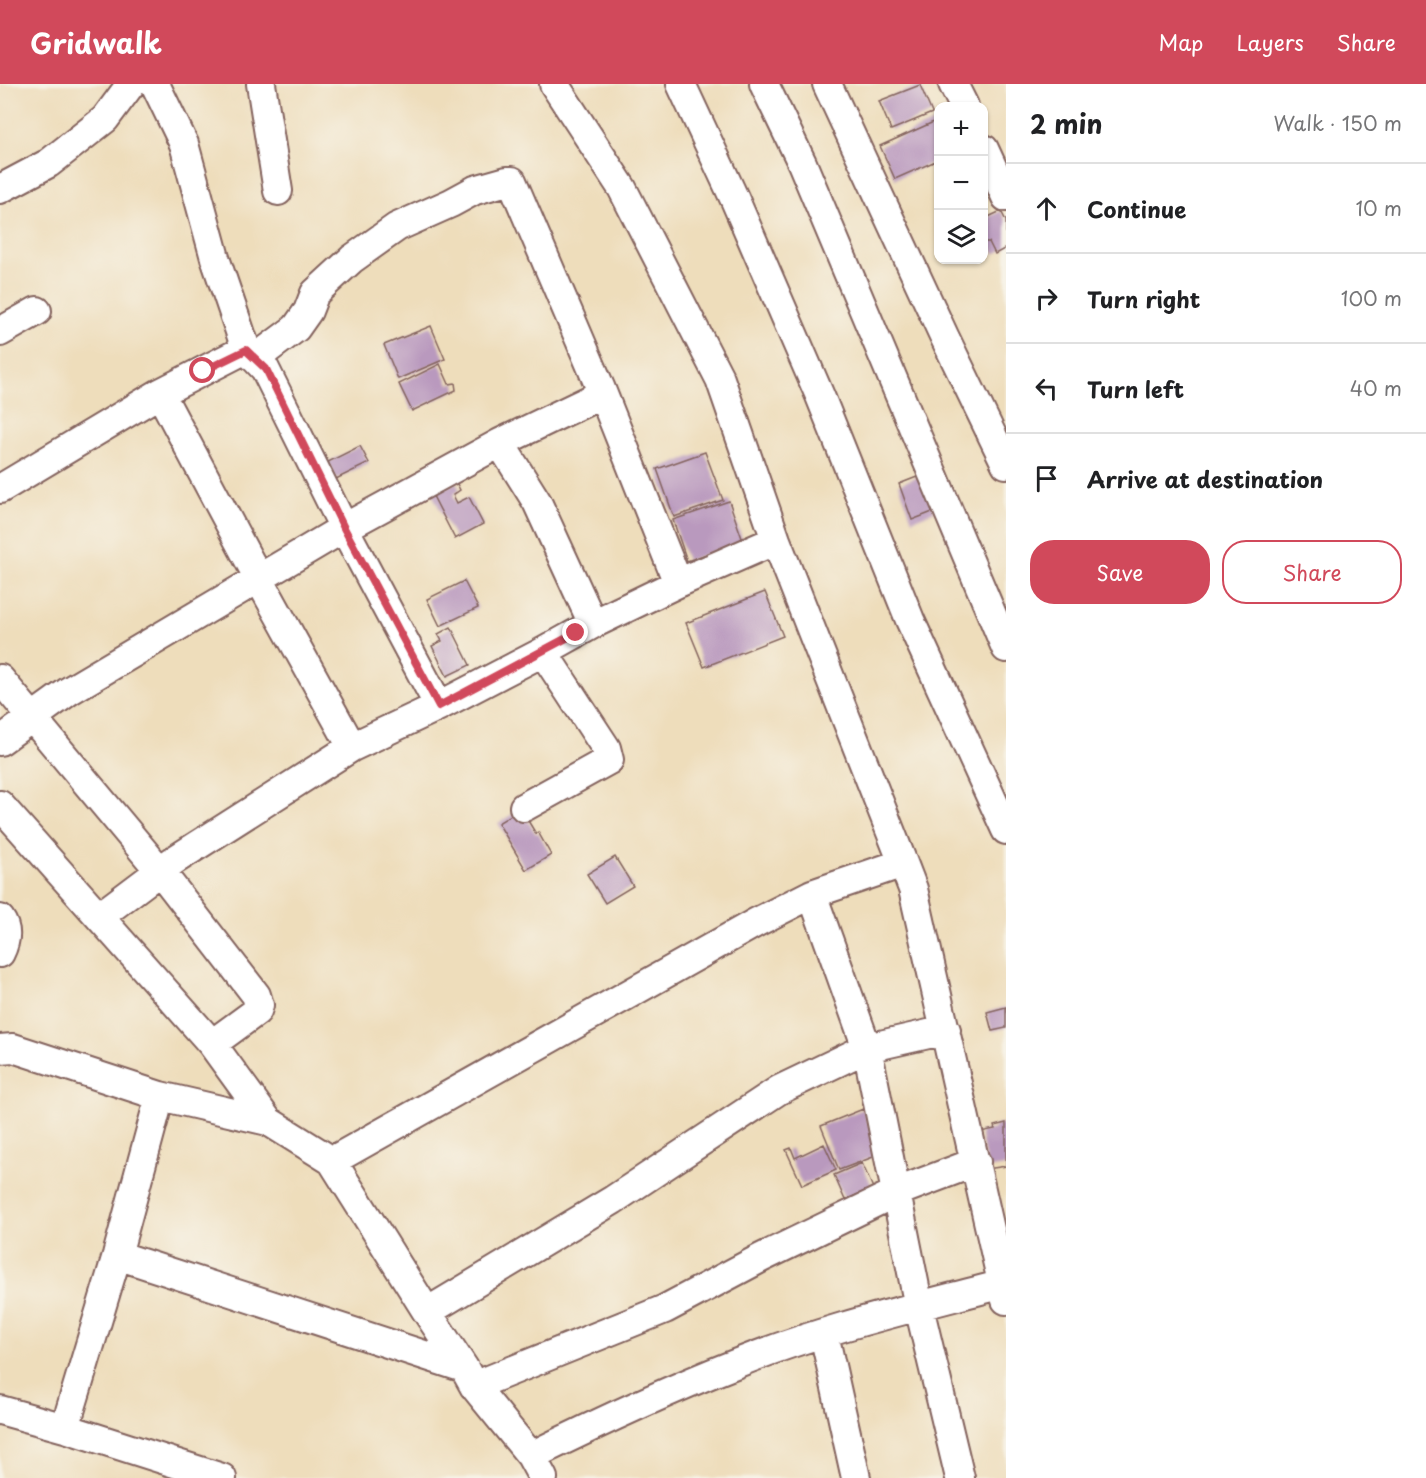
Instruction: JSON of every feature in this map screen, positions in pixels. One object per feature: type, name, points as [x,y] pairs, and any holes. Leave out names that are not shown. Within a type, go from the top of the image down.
[{"type":"street","points":[[0,189],[49,163],[105,119],[131,84]]},
{"type":"street","points":[[155,84],[184,144],[215,258],[251,354],[266,369],[344,528],[439,706]]},
{"type":"street","points":[[261,84],[278,190]]},
{"type":"street","points":[[0,1049],[13,1048],[160,1096],[268,1121],[332,1161],[469,1377],[537,1467],[591,1426],[736,1363],[824,1334],[919,1307],[1004,1292],[913,889],[776,540],[720,379],[622,188],[554,84]]},
{"type":"street","points":[[681,84],[735,200],[816,385],[910,620],[1006,830]]},
{"type":"street","points":[[764,84],[802,163],[1006,648]]},
{"type":"street","points":[[827,84],[1006,464]]},
{"type":"street","points":[[953,84],[962,102]]},
{"type":"street","points":[[987,156],[1005,193]]},
{"type":"street","points":[[0,489],[160,393],[251,354],[296,328],[308,311],[315,292],[352,259],[397,228],[475,190],[512,181],[602,394],[678,583]]},
{"type":"street","points":[[0,332],[37,311]]},
{"type":"street","points":[[160,393],[352,747]]},
{"type":"street","points":[[0,741],[69,691],[344,528],[500,442],[602,394]]},
{"type":"street","points":[[500,442],[537,502],[593,624]]},
{"type":"street","points":[[100,916],[160,871],[352,747],[439,706],[593,624],[678,583],[776,540]]},
{"type":"street","points":[[524,807],[609,760],[606,748],[543,652]]},
{"type":"street","points":[[0,679],[160,871],[256,995],[259,1005],[257,1011],[212,1044]]},
{"type":"street","points":[[0,805],[212,1044],[268,1121]]},
{"type":"street","points":[[332,1161],[758,922],[812,894],[903,863]]},
{"type":"street","points":[[812,894],[867,1048],[919,1307],[960,1478]]},
{"type":"street","points":[[0,919],[4,925],[6,942],[0,953]]},
{"type":"street","points":[[427,1312],[613,1200],[779,1090],[867,1048],[946,1030]]},
{"type":"street","points":[[65,1428],[117,1255],[160,1096]]},
{"type":"street","points":[[117,1255],[469,1377],[665,1309],[761,1258],[897,1192],[976,1162]]},
{"type":"street","points":[[824,1334],[856,1478]]},
{"type":"street","points":[[0,1410],[65,1428],[222,1478]]},
{"type":"building","points":[[920,85],[932,113],[891,130],[879,101]]},
{"type":"building","points":[[934,122],[934,162],[895,179],[880,146]]},
{"type":"building","points":[[1001,211],[1006,221],[1006,248],[995,254],[988,242],[988,217]]},
{"type":"building","points":[[431,326],[445,359],[398,379],[384,345]]},
{"type":"building","points":[[440,364],[449,384],[455,383],[456,390],[412,411],[399,384]]},
{"type":"building","points":[[360,446],[369,463],[336,479],[328,462]]},
{"type":"building","points":[[705,452],[723,500],[674,517],[657,469]]},
{"type":"building","points":[[922,475],[935,511],[912,520],[899,484]]},
{"type":"building","points":[[456,482],[460,490],[453,495],[457,503],[469,497],[483,524],[455,539],[432,494]]},
{"type":"building","points":[[729,501],[743,541],[687,561],[673,520]]},
{"type":"building","points":[[464,581],[478,608],[440,626],[427,599]]},
{"type":"building","points":[[765,592],[783,636],[704,667],[686,623]]},
{"type":"building","points":[[451,627],[470,665],[447,676],[432,646],[442,641],[438,634]]},
{"type":"building","points":[[521,809],[551,855],[526,870],[498,823]]},
{"type":"building","points":[[615,857],[633,886],[605,903],[587,874]]},
{"type":"building","points":[[1006,1007],[1006,1028],[992,1031],[987,1012]]},
{"type":"building","points":[[863,1109],[881,1154],[839,1170],[821,1126]]},
{"type":"building","points":[[1006,1123],[1006,1166],[987,1169],[980,1132],[995,1129],[994,1126]]},
{"type":"building","points":[[824,1144],[836,1170],[802,1185],[786,1150],[791,1148],[795,1158]]},
{"type":"building","points":[[862,1163],[873,1188],[845,1200],[834,1175]]},
{"type":"route","points":[[203,371],[246,350],[266,369],[344,528],[439,706],[576,633]]}]
